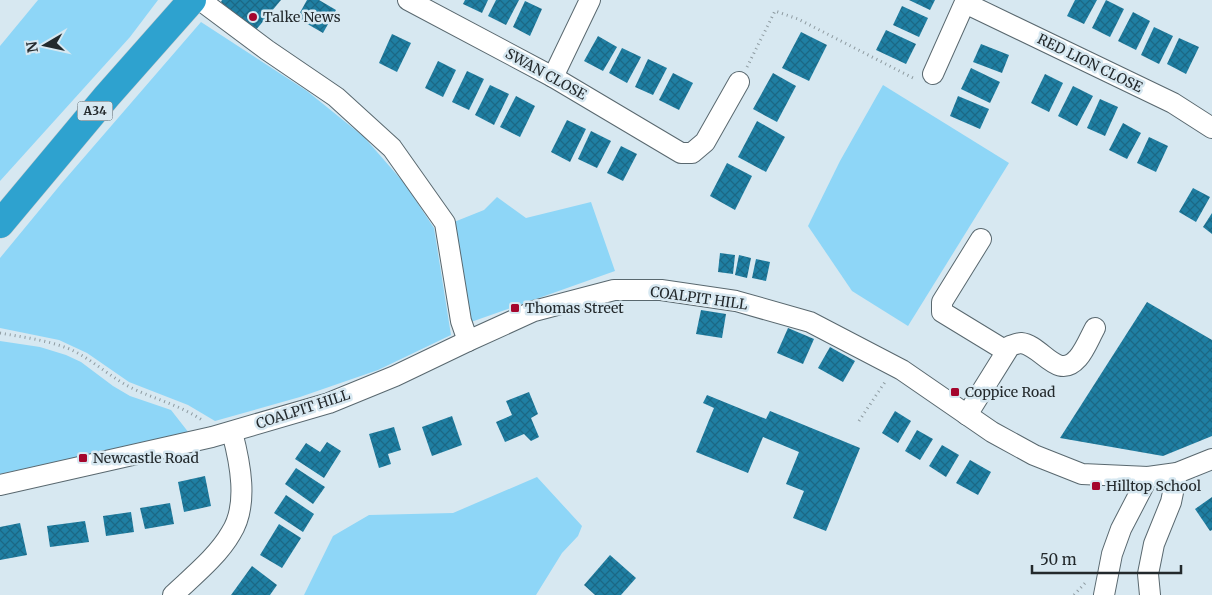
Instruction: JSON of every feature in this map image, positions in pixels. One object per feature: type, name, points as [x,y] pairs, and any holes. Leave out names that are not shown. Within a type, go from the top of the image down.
[{"type":"highway","name":"A34","points":[[0,224],[107,96],[192,0]]},
{"type":"street","points":[[200,0],[267,50],[336,97],[392,148],[445,223],[461,321],[468,340]]},
{"type":"street","name":"SWAN CLOSE","points":[[408,0],[553,77],[681,153],[692,153],[705,142],[739,82]]},
{"type":"street","points":[[553,77],[590,0]]},
{"type":"street","name":"RED LION CLOSE","points":[[933,74],[965,2],[1173,103],[1212,128]]},
{"type":"street","points":[[981,239],[942,302],[942,312],[1006,351]]},
{"type":"street","name":"COALPIT HILL","points":[[0,485],[212,437],[329,404],[395,376],[468,340],[534,311],[614,290],[661,290],[736,300],[810,322],[895,366],[992,432],[1034,455],[1082,474],[1148,477],[1177,473],[1212,459]]},
{"type":"street","points":[[967,415],[1010,346],[1020,343],[1033,347],[1057,366],[1067,366],[1078,358],[1096,328]]},
{"type":"street","points":[[173,595],[222,546],[232,533],[240,510],[241,468],[232,432]]},
{"type":"street","points":[[1150,595],[1148,574],[1154,544],[1171,502],[1177,473]]},
{"type":"street","points":[[1104,595],[1112,554],[1121,529],[1148,477]]},
{"type":"path","points":[[739,82],[775,11],[798,20],[918,81],[933,74]]},
{"type":"path","points":[[0,333],[68,348],[92,362],[114,380],[187,410],[207,423],[212,437]]},
{"type":"path","points":[[858,421],[895,366]]},
{"type":"shaded area","points":[[38,0],[158,0],[130,37],[0,181],[0,46]]},
{"type":"shaded area","points":[[201,22],[307,91],[364,137],[405,184],[434,228],[451,335],[378,370],[300,397],[215,421],[188,405],[129,382],[87,353],[59,340],[0,328],[0,258],[61,184]]},
{"type":"shaded area","points":[[883,85],[1009,163],[908,326],[852,291],[808,226],[840,161]]},
{"type":"shaded area","points":[[497,197],[526,218],[591,202],[615,271],[471,322],[454,222],[484,210]]},
{"type":"shaded area","points":[[0,341],[40,347],[81,362],[130,396],[171,410],[189,433],[0,474]]},
{"type":"shaded area","points":[[537,477],[582,526],[578,536],[562,553],[536,595],[304,595],[333,536],[369,515],[453,513]]},
{"type":"building","name":"Talke News","points":[[222,0],[281,0],[255,31],[221,2]]},
{"type":"building","points":[[307,0],[319,0],[336,10],[323,33],[297,18]]},
{"type":"building","points":[[465,0],[488,0],[482,13],[463,4]]},
{"type":"building","points":[[496,0],[519,0],[506,25],[488,16]]},
{"type":"building","points":[[909,0],[935,0],[930,10]]},
{"type":"building","points":[[1075,0],[1097,0],[1084,24],[1067,16]]},
{"type":"building","points":[[1106,0],[1124,9],[1110,37],[1092,28]]},
{"type":"building","points":[[525,1],[542,9],[530,36],[513,27]]},
{"type":"building","points":[[902,6],[928,18],[919,37],[893,25]]},
{"type":"building","points":[[1133,12],[1150,21],[1136,50],[1118,41]]},
{"type":"building","points":[[1154,27],[1173,36],[1159,64],[1141,55]]},
{"type":"building","points":[[886,30],[916,44],[906,64],[876,50]]},
{"type":"building","points":[[801,32],[827,45],[809,81],[782,68]]},
{"type":"building","points":[[392,34],[411,43],[397,72],[379,63]]},
{"type":"building","points":[[598,36],[617,47],[603,71],[584,61]]},
{"type":"building","points":[[1179,38],[1199,47],[1186,74],[1167,64]]},
{"type":"building","points":[[981,44],[1009,55],[1002,73],[973,62]]},
{"type":"building","points":[[622,48],[641,57],[627,83],[609,73]]},
{"type":"building","points":[[648,59],[667,68],[653,95],[635,87]]},
{"type":"building","points":[[438,61],[456,70],[443,97],[425,88]]},
{"type":"building","points":[[971,68],[1000,82],[990,103],[961,89]]},
{"type":"building","points":[[467,71],[484,79],[469,110],[452,102]]},
{"type":"building","points":[[673,73],[693,83],[679,110],[659,100]]},
{"type":"building","points":[[773,73],[796,86],[777,122],[753,109]]},
{"type":"building","points":[[1045,74],[1063,83],[1049,112],[1031,103]]},
{"type":"building","points":[[490,85],[509,94],[494,125],[475,115]]},
{"type":"building","points":[[1073,86],[1093,96],[1077,126],[1058,116]]},
{"type":"building","points":[[516,96],[535,106],[520,137],[500,127]]},
{"type":"building","points":[[958,96],[989,109],[980,129],[950,116]]},
{"type":"building","points":[[1100,99],[1118,107],[1105,136],[1087,128]]},
{"type":"building","points":[[567,120],[586,129],[570,162],[551,152]]},
{"type":"building","points":[[757,121],[785,137],[766,172],[738,157]]},
{"type":"building","points":[[1123,123],[1141,133],[1127,159],[1109,150]]},
{"type":"building","points":[[591,131],[611,141],[597,168],[578,159]]},
{"type":"building","points":[[1149,137],[1168,146],[1156,172],[1137,163]]},
{"type":"building","points":[[621,146],[637,154],[623,181],[607,173]]},
{"type":"building","points":[[727,163],[752,176],[735,210],[710,196]]},
{"type":"building","points":[[1193,188],[1210,197],[1196,222],[1179,212]]},
{"type":"building","points":[[1212,213],[1212,234],[1203,227]]},
{"type":"building","points":[[720,253],[735,255],[733,274],[718,272]]},
{"type":"building","points":[[739,255],[751,258],[747,278],[735,275]]},
{"type":"building","points":[[756,259],[770,262],[766,281],[752,278]]},
{"type":"building","points":[[1147,302],[1212,340],[1212,436],[1163,456],[1060,438]]},
{"type":"building","points":[[701,310],[726,314],[722,338],[696,334]]},
{"type":"building","points":[[788,328],[814,339],[803,364],[777,353]]},
{"type":"building","points":[[830,347],[855,361],[843,382],[818,368]]},
{"type":"building","points":[[529,392],[538,414],[531,418],[539,437],[531,441],[524,434],[505,442],[496,422],[512,415],[506,401]]},
{"type":"building","points":[[707,395],[766,419],[770,411],[860,448],[826,531],[793,518],[804,491],[786,484],[799,452],[763,437],[748,473],[696,452],[714,408],[703,403]]},
{"type":"building","points":[[895,411],[911,421],[898,443],[882,433]]},
{"type":"building","points":[[452,416],[462,445],[432,456],[422,427]]},
{"type":"building","points":[[394,427],[401,450],[388,454],[391,464],[379,468],[369,434]]},
{"type":"building","points":[[917,430],[933,439],[920,460],[905,451]]},
{"type":"building","points":[[327,442],[341,451],[324,478],[295,459],[306,443],[320,452]]},
{"type":"building","points":[[942,445],[959,455],[946,477],[929,466]]},
{"type":"building","points":[[970,460],[991,472],[978,495],[956,483]]},
{"type":"building","points":[[296,468],[325,487],[313,504],[285,484]]},
{"type":"building","points":[[205,476],[211,506],[184,512],[178,482]]},
{"type":"building","points":[[286,495],[314,514],[303,532],[274,513]]},
{"type":"building","points":[[1212,497],[1212,530],[1210,531],[1195,509]]},
{"type":"building","points":[[170,503],[174,524],[145,529],[140,508]]},
{"type":"building","points":[[131,512],[134,532],[106,536],[103,516]]},
{"type":"building","points":[[85,521],[89,542],[50,547],[47,526]]},
{"type":"building","points":[[20,523],[27,555],[0,560],[0,527]]},
{"type":"building","points":[[279,524],[301,538],[282,568],[260,555]]},
{"type":"building","points":[[610,555],[636,578],[621,595],[595,595],[584,585]]},
{"type":"building","points":[[252,566],[277,585],[270,595],[231,595]]},
{"type":"place","name":"Talke News","points":[[253,17]]},
{"type":"place","name":"Thomas Street","points":[[515,308]]},
{"type":"place","name":"Coppice Road","points":[[955,392]]},
{"type":"place","name":"Newcastle Road","points":[[83,458]]},
{"type":"place","name":"Hilltop School","points":[[1096,486]]}]
